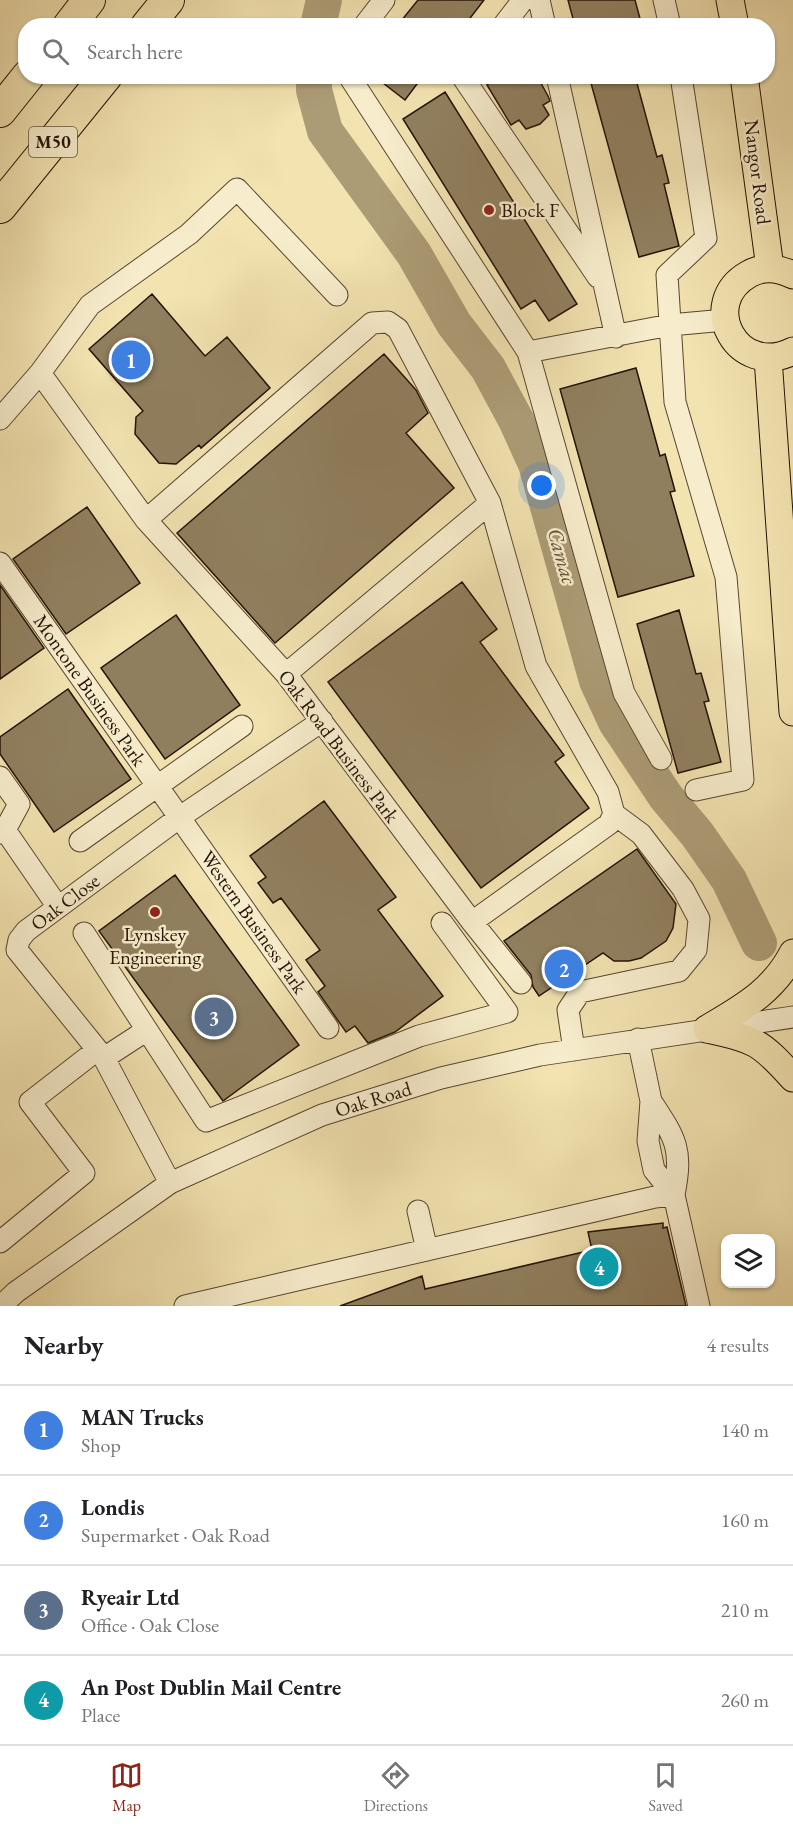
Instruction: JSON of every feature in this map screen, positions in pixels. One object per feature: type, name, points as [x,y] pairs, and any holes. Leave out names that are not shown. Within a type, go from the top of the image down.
[{"type":"highway","points":[[75,18],[89,0]]},
{"type":"highway","points":[[153,18],[168,0]]},
{"type":"highway","points":[[0,111],[22,84]]},
{"type":"highway","name":"M50","points":[[0,207],[100,84]]},
{"type":"main road","points":[[730,0],[733,18]]},
{"type":"main road","name":"Nangor Road","points":[[725,320],[726,304],[731,290],[741,279],[754,271],[781,272],[746,84]]},
{"type":"main road","points":[[725,320],[730,335],[740,347],[753,355],[781,355],[793,712]]},
{"type":"main road","points":[[706,1029],[760,997],[787,965],[793,953]]},
{"type":"main road","points":[[706,1029],[752,1040],[769,1051],[793,1078]]},
{"type":"street","points":[[370,18],[384,0]]},
{"type":"street","points":[[509,18],[524,0]]},
{"type":"street","points":[[539,0],[543,18]]},
{"type":"street","points":[[664,0],[668,18]]},
{"type":"street","points":[[354,84],[528,352],[624,693],[661,759]]},
{"type":"street","points":[[467,84],[605,286]]},
{"type":"street","points":[[559,84],[616,337]]},
{"type":"street","points":[[682,84],[705,238],[667,275],[675,402],[726,577],[743,780],[696,789]]},
{"type":"street","points":[[0,419],[40,373],[90,305],[189,234],[237,189],[337,295]]},
{"type":"street","points":[[528,352],[670,326],[725,320]]},
{"type":"street","points":[[146,520],[372,323],[388,322],[398,329],[410,347],[490,503],[536,666],[608,792],[614,813],[641,834],[682,889],[699,919],[696,950],[679,971],[580,992],[567,1010],[574,1050]]},
{"type":"street","name":"Oak Road Business Park","points":[[40,373],[146,520],[286,674],[471,922],[521,983]]},
{"type":"street","points":[[286,674],[490,503]]},
{"type":"street","name":"Montone Business Park","points":[[0,563],[180,817]]},
{"type":"street","name":"Oak Close","points":[[170,1183],[100,1054],[9,952],[26,931],[58,906],[180,817],[322,721]]},
{"type":"street","points":[[80,842],[242,726]]},
{"type":"street","points":[[0,777],[19,804],[2,832],[58,906]]},
{"type":"street","points":[[471,922],[609,824],[614,813]]},
{"type":"street","name":"Western Business Park","points":[[180,817],[328,1028]]},
{"type":"street","points":[[84,933],[206,1120],[419,1036],[507,1012],[442,923]]},
{"type":"street","name":"Oak Road","points":[[1,1306],[16,1292],[170,1183],[322,1115],[441,1078],[574,1050],[793,1017]]},
{"type":"street","points":[[0,1242],[84,1173],[30,1102],[100,1054],[147,1030]]},
{"type":"street","points":[[638,1039],[651,1101],[674,1136],[680,1165],[674,1195],[699,1306]]},
{"type":"street","points":[[185,1306],[655,1197],[674,1195]]},
{"type":"street","points":[[418,1211],[427,1250]]},
{"type":"building","points":[[418,0],[484,0],[470,18],[403,18]]},
{"type":"building","points":[[568,0],[635,0],[640,18],[573,18]]},
{"type":"building","points":[[384,84],[417,84],[405,100]]},
{"type":"building","points":[[541,84],[550,101],[543,105],[549,115],[540,124],[526,129],[519,120],[511,125],[487,85]]},
{"type":"building","points":[[591,84],[637,84],[657,157],[662,155],[669,183],[664,184],[679,246],[639,257]]},
{"type":"building","name":"Block F","points":[[445,92],[577,304],[549,321],[535,300],[521,309],[403,119]]},
{"type":"building","points":[[152,294],[205,356],[227,337],[270,388],[201,448],[199,445],[176,464],[159,463],[135,434],[136,417],[143,411],[89,349]]},
{"type":"building","points":[[384,354],[416,390],[428,413],[406,433],[454,488],[275,643],[177,533]]},
{"type":"building","points":[[636,368],[660,456],[665,454],[675,491],[670,492],[694,576],[618,597],[560,389]]},
{"type":"building","points":[[87,507],[140,583],[66,634],[13,559]]},
{"type":"building","points":[[462,582],[497,629],[480,642],[564,755],[555,762],[589,808],[481,888],[328,682]]},
{"type":"building","points":[[0,585],[44,648],[0,679]]},
{"type":"building","points":[[679,610],[696,674],[701,673],[709,701],[704,702],[721,762],[678,773],[637,624]]},
{"type":"building","points":[[176,615],[240,705],[165,759],[101,668]]},
{"type":"building","points":[[68,689],[131,779],[54,832],[0,754],[0,737]]},
{"type":"building","points":[[324,801],[396,897],[378,910],[443,996],[395,1032],[368,1043],[355,1026],[346,1032],[318,992],[325,986],[306,960],[320,950],[281,898],[273,903],[258,883],[266,877],[250,856]]},
{"type":"building","points":[[637,849],[676,904],[673,928],[666,941],[641,958],[629,961],[614,961],[603,953],[539,996],[533,987],[531,975],[504,941]]},
{"type":"building","points":[[175,875],[299,1045],[223,1101],[99,931]]},
{"type":"building","points":[[663,1223],[663,1228],[667,1227],[686,1306],[340,1306],[422,1276],[425,1289],[592,1250],[588,1232]]},
{"type":"waterway","name":"Camac","points":[[320,18],[324,0]]},
{"type":"waterway","name":"Camac","points":[[314,84],[325,131],[414,254],[454,324],[488,368],[516,420],[536,464],[597,681],[616,722],[666,797],[697,834],[729,880],[759,943]]},
{"type":"place","name":"Block F","points":[[489,210]]},
{"type":"place","name":"MAN Trucks","points":[[131,360]]},
{"type":"place","name":"Lynskey Engineering","points":[[155,912]]},
{"type":"place","name":"Londis","points":[[564,969]]},
{"type":"place","name":"Ryeair Ltd","points":[[214,1017]]},
{"type":"place","name":"An Post Dublin Mail Centre","points":[[599,1267]]}]
